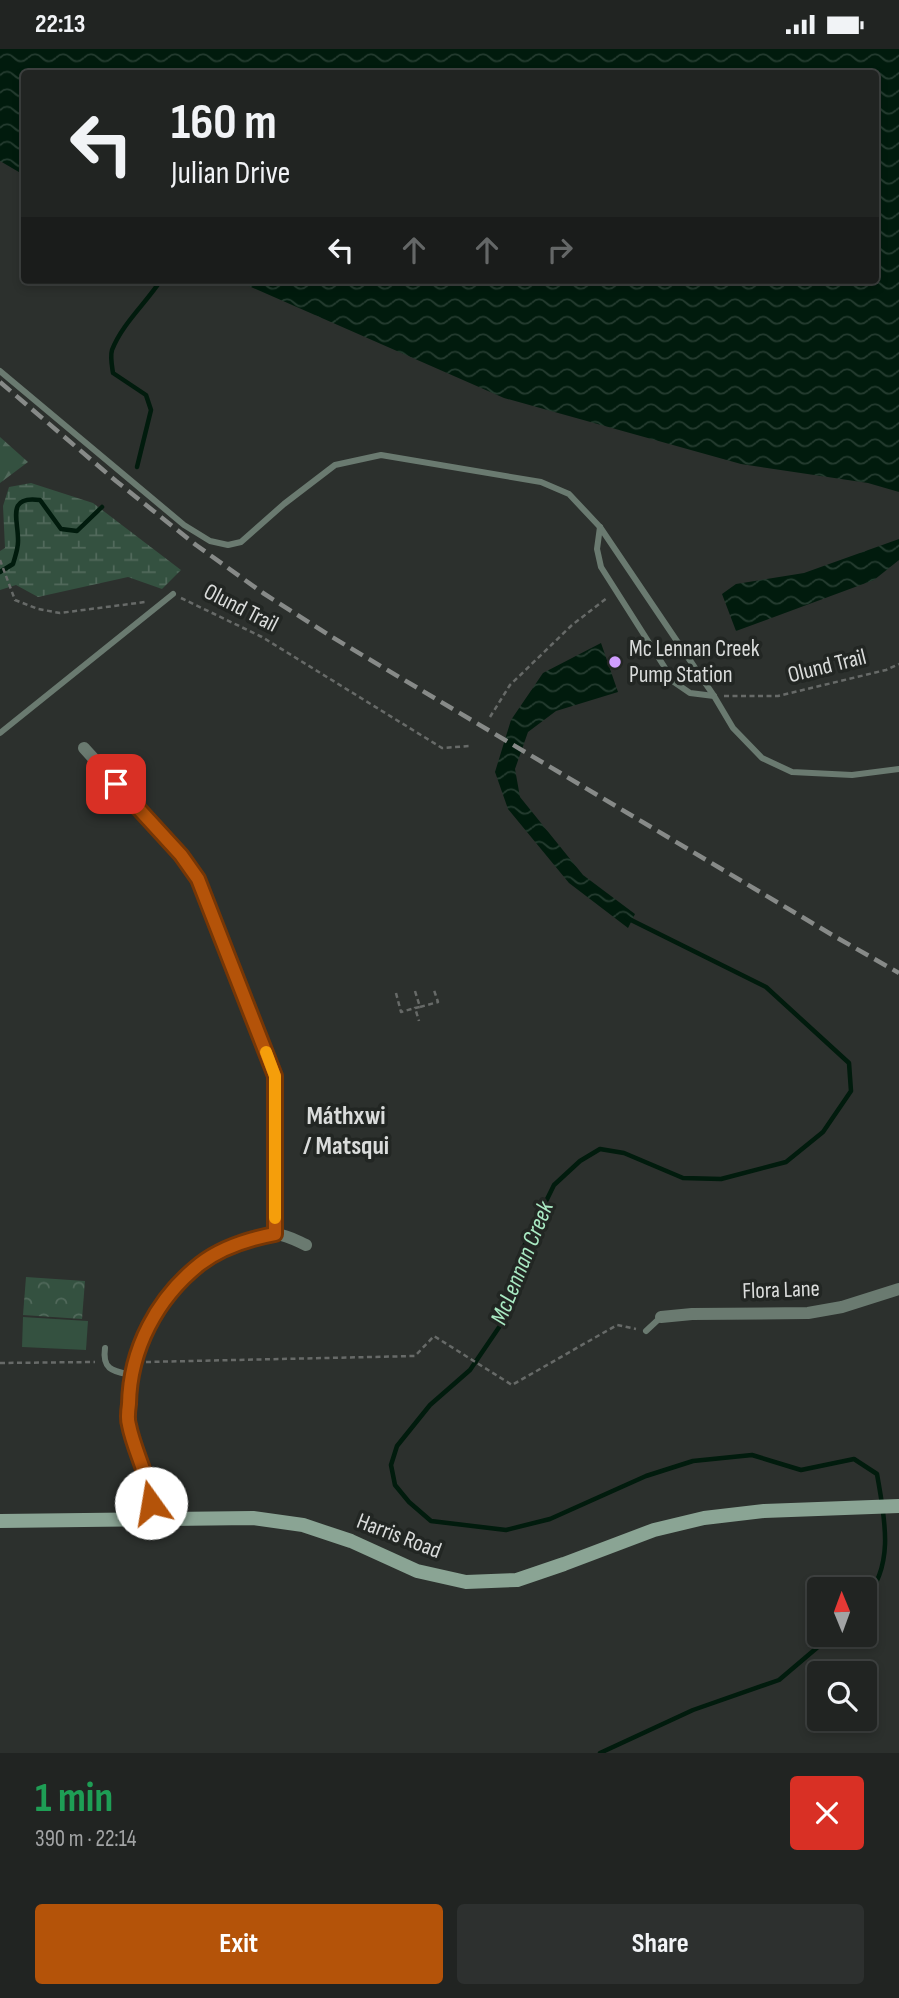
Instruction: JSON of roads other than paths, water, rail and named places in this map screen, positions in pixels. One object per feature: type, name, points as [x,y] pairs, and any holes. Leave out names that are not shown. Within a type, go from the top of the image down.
[{"type":"street","points":[[84,748],[181,855],[198,879],[214,918],[275,1076],[275,1234]]},
{"type":"street","points":[[151,1518],[151,1499],[128,1423],[132,1369],[141,1342],[158,1312],[200,1264],[220,1251],[249,1238],[275,1234],[306,1245]]},
{"type":"street","name":"Flora Lane","points":[[662,1317],[692,1314],[808,1313],[842,1307],[899,1289]]},
{"type":"street","name":"Harris Road","points":[[0,1521],[253,1518],[303,1525],[351,1541],[417,1571],[466,1582],[517,1580],[654,1530],[704,1518],[764,1511],[899,1506]]},
{"type":"lane","points":[[0,371],[174,517],[211,541],[228,545],[240,542],[335,465],[381,455],[541,482],[569,494],[600,527],[733,728],[762,758],[792,772],[852,775],[899,769]]},
{"type":"lane","points":[[600,527],[597,549],[601,567],[674,682],[690,693],[714,696]]},
{"type":"lane","points":[[0,733],[173,594]]},
{"type":"lane","points":[[646,1331],[662,1317]]},
{"type":"lane","points":[[105,1348],[104,1363],[107,1367],[117,1371],[132,1369]]},
{"type":"water","points":[[0,49],[899,49],[899,492],[868,483],[741,464],[504,398],[244,284],[879,284],[879,70],[21,70],[21,173],[0,161]]},
{"type":"water","points":[[899,539],[899,560],[874,580],[736,631],[722,594],[736,584],[804,573]]},
{"type":"water","points":[[601,643],[618,692],[556,711],[528,732],[515,769],[520,797],[583,875],[635,914],[628,928],[569,883],[508,809],[495,772],[511,720],[543,673]]},
{"type":"waterway","points":[[137,467],[151,410],[146,395],[113,373],[111,353],[122,331],[158,284]]},
{"type":"waterway","points":[[0,572],[13,564],[18,545],[16,511],[22,501],[40,500],[61,529],[77,531],[102,507]]},
{"type":"waterway","name":"McLennan Creek","points":[[627,918],[766,987],[849,1063],[851,1091],[823,1132],[786,1162],[721,1179],[683,1178],[624,1153],[600,1149],[580,1161],[554,1185],[525,1244],[504,1320],[470,1370],[430,1405],[397,1446],[391,1465],[395,1485],[409,1502],[431,1521],[506,1530],[550,1519],[646,1476],[693,1461],[752,1455],[801,1470],[854,1459],[877,1474],[885,1540],[881,1572],[877,1581]]},
{"type":"waterway","name":"McLennan Creek","points":[[600,1753],[693,1710],[779,1680],[818,1647]]},
{"type":"railway","points":[[0,382],[116,481],[196,545],[263,593],[332,637],[899,973]]},
{"type":"place","name":"Mc Lennan Creek Pump Station","points":[[615,662]]},
{"type":"district","name":"Máthxwi / Matsqui","points":[[346,1130]]}]
